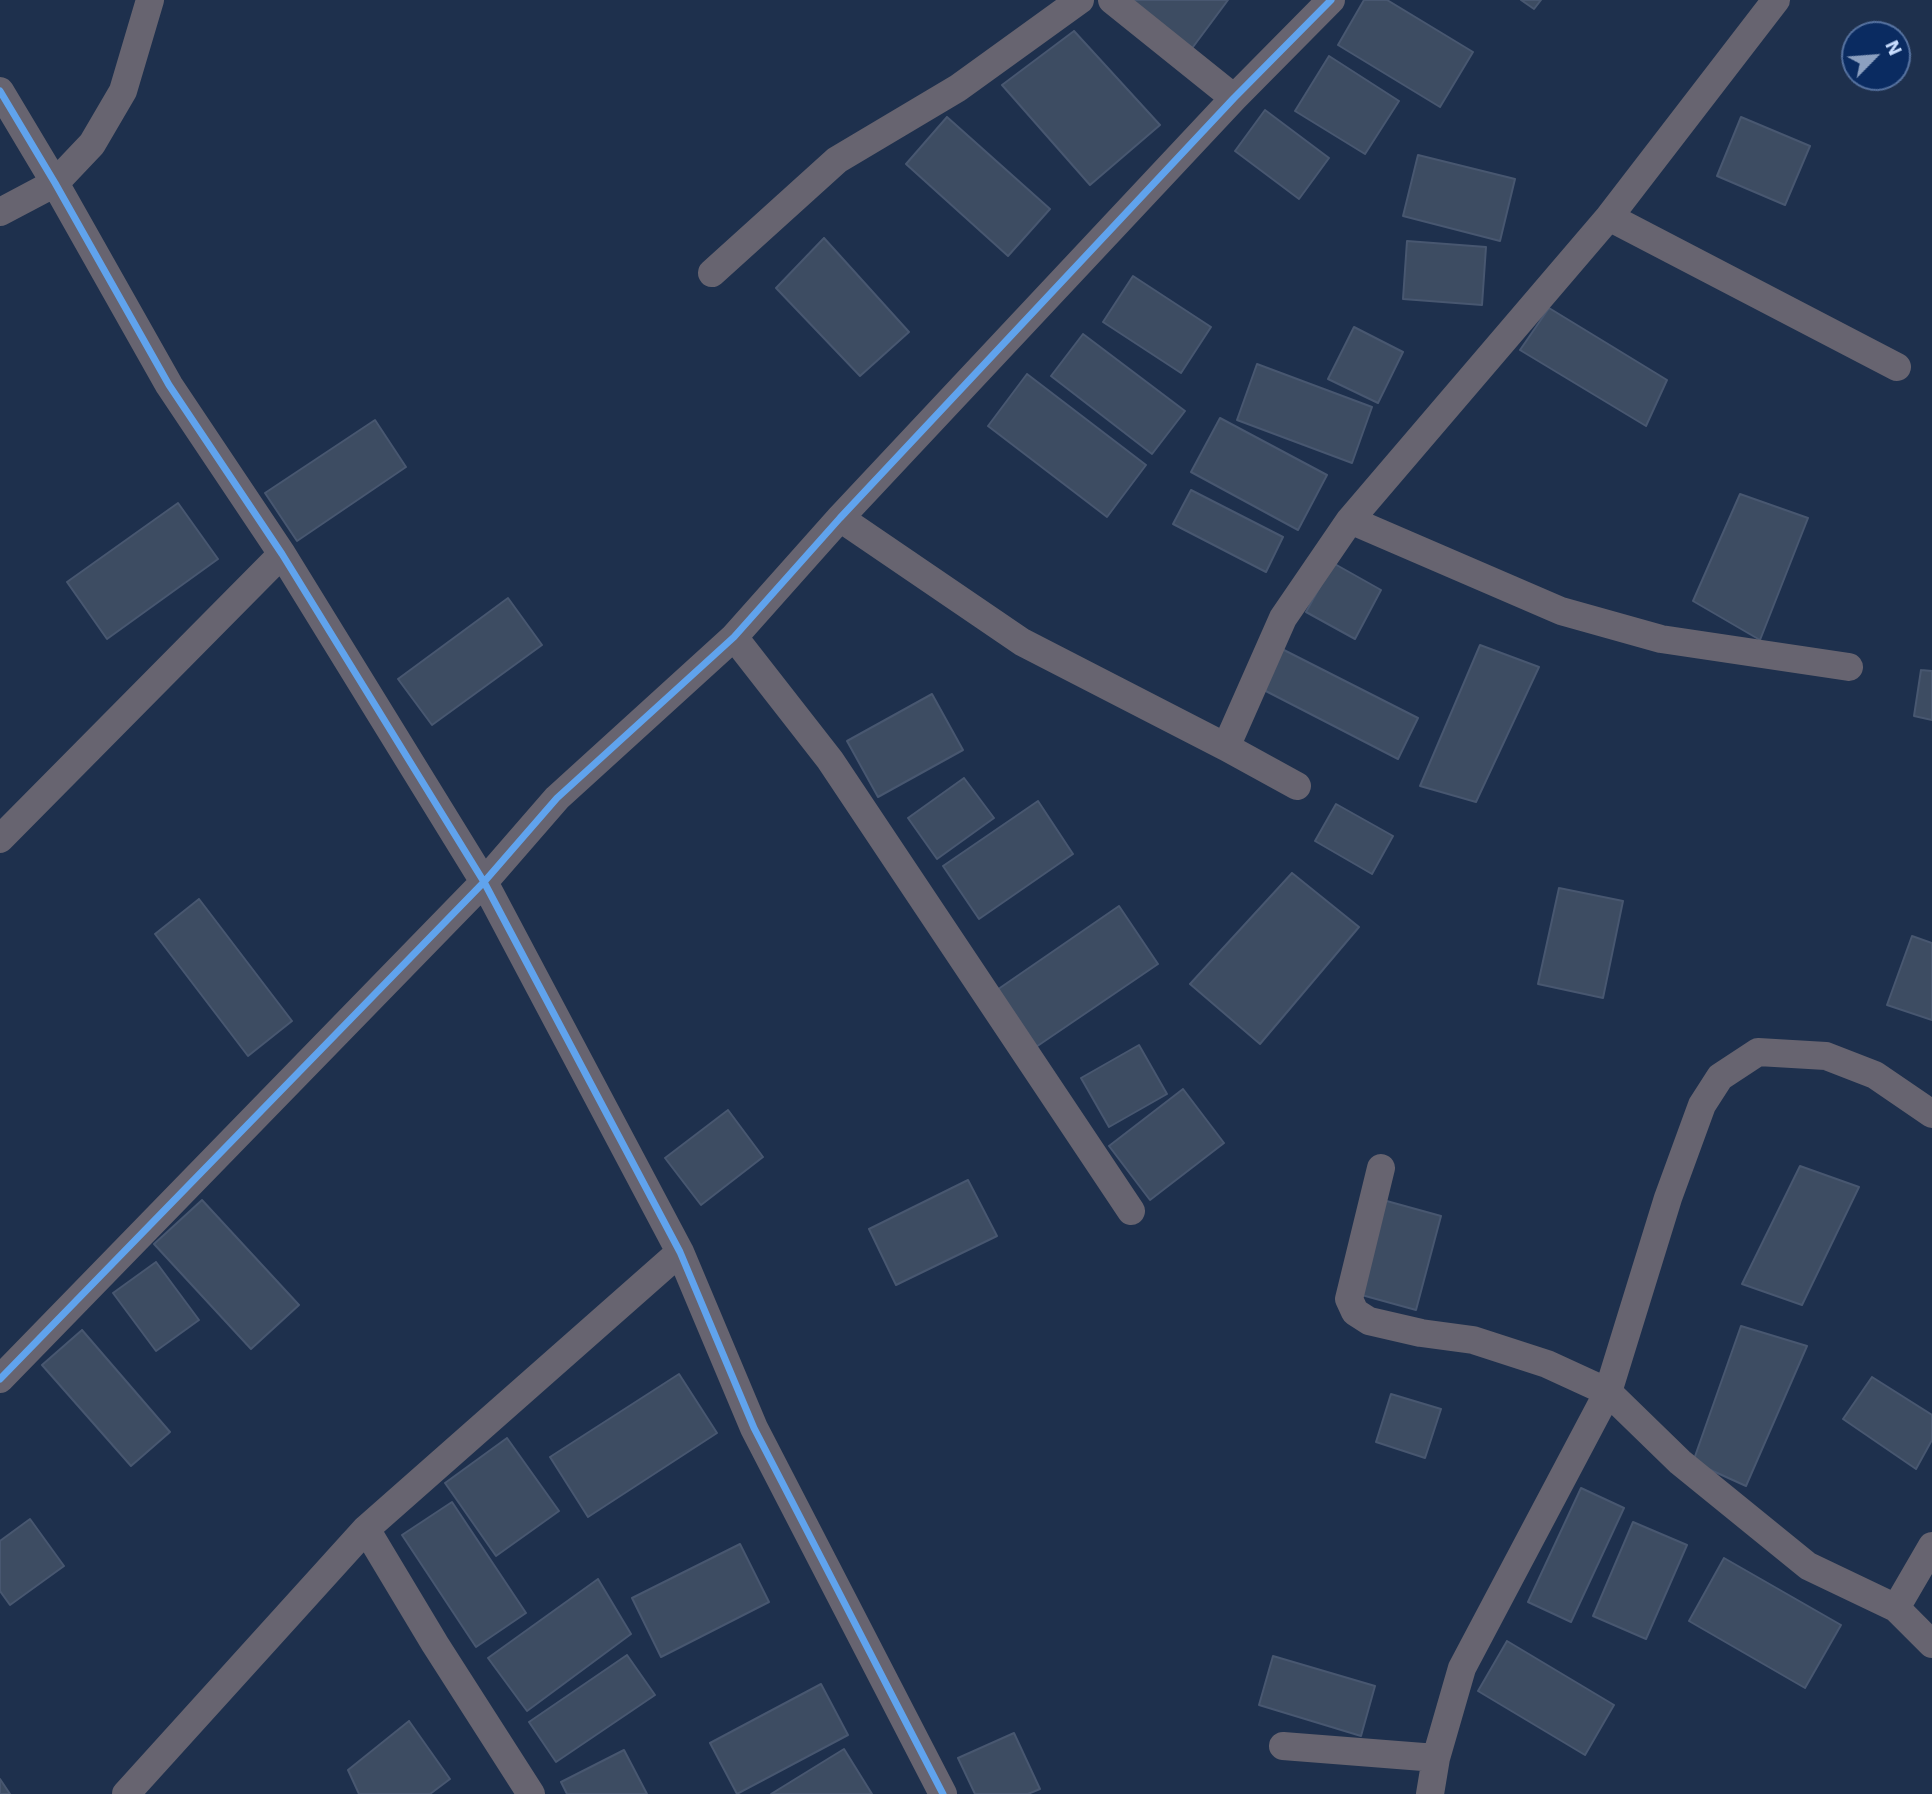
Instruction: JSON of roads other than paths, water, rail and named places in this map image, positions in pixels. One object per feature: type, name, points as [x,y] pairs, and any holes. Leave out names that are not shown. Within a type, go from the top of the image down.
[{"type":"street","points":[[0,212],[55,183],[92,144],[123,91],[150,0]]},
{"type":"street","points":[[712,273],[837,160],[958,88],[1080,0]]},
{"type":"street","points":[[1112,0],[1234,98]]},
{"type":"street","points":[[0,1379],[484,882],[556,797],[734,637],[840,518],[1234,98],[1331,0]]},
{"type":"street","points":[[1226,747],[1283,618],[1350,520],[1609,217],[1776,0]]},
{"type":"street","points":[[0,91],[169,385],[282,554],[484,882],[680,1252],[754,1428],[943,1794]]},
{"type":"street","points":[[1609,217],[1898,367]]},
{"type":"street","points":[[840,518],[1022,642],[1297,786]]},
{"type":"street","points":[[1350,520],[1573,615],[1661,639],[1849,667]]},
{"type":"street","points":[[0,839],[282,554]]},
{"type":"street","points":[[734,637],[830,760],[1131,1211]]},
{"type":"street","points":[[1430,1794],[1436,1758],[1462,1668],[1608,1392],[1668,1198],[1702,1105],[1720,1077],[1758,1052],[1826,1056],[1875,1075],[1932,1114]]},
{"type":"street","points":[[1381,1168],[1349,1299],[1355,1312],[1369,1321],[1421,1333],[1473,1340],[1547,1364],[1608,1392],[1680,1462],[1808,1566],[1896,1608],[1932,1644]]},
{"type":"street","points":[[126,1794],[366,1529],[680,1252]]},
{"type":"street","points":[[366,1529],[435,1644],[531,1794]]},
{"type":"street","points":[[1896,1608],[1932,1546]]},
{"type":"street","points":[[1283,1746],[1436,1758]]}]
